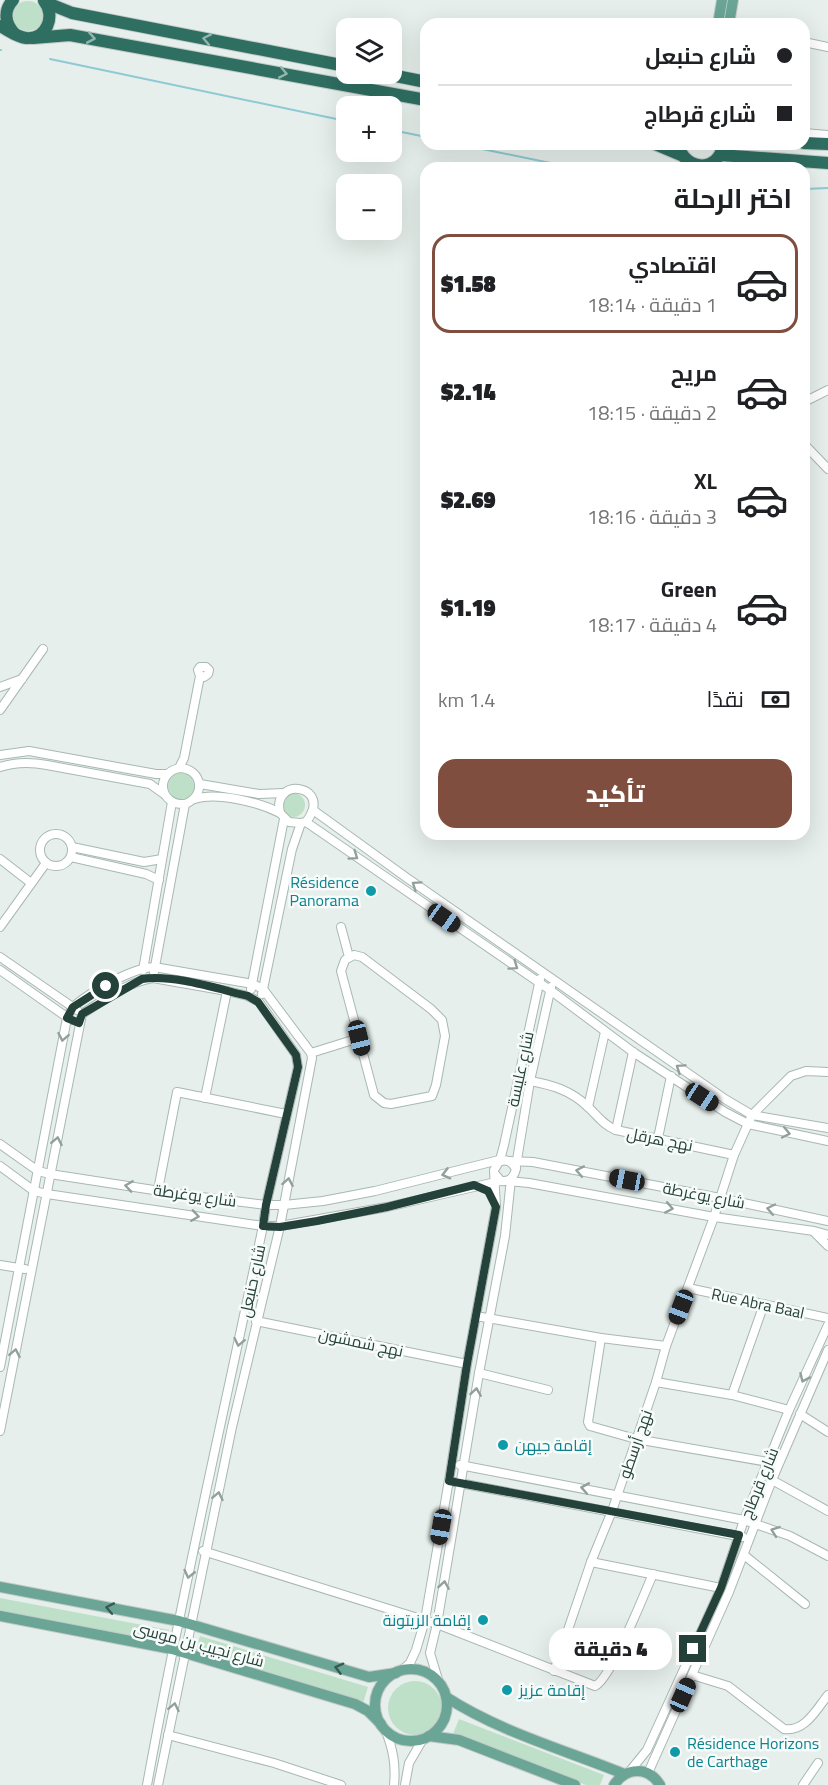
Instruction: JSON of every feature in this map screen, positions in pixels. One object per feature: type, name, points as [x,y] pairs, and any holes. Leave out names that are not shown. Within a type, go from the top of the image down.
[{"type":"highway","points":[[13,0],[6,12],[6,20],[16,35]]},
{"type":"highway","points":[[33,38],[47,28],[50,20],[50,11],[45,2]]},
{"type":"highway","points":[[45,2],[72,13],[336,64]]},
{"type":"highway","points":[[0,26],[24,38],[70,35],[420,99]]},
{"type":"highway","points":[[402,77],[420,80]]},
{"type":"highway","points":[[810,143],[828,144]]},
{"type":"highway","points":[[721,150],[828,163]]},
{"type":"main road","points":[[719,18],[722,0]]},
{"type":"main road","points":[[730,18],[733,0]]},
{"type":"main road","points":[[0,1587],[192,1624],[369,1677],[398,1672],[418,1670],[426,1672],[439,1683],[446,1697],[447,1708],[438,1729],[415,1741],[399,1738],[383,1727],[376,1708],[378,1691],[398,1672]]},
{"type":"main road","name":"شارع نجيب بن موسى","points":[[0,1616],[172,1649],[355,1704],[368,1711],[383,1727]]},
{"type":"main road","points":[[446,1697],[486,1719],[627,1773]]},
{"type":"main road","points":[[426,1737],[459,1740],[575,1785]]},
{"type":"main road","points":[[614,1785],[627,1773],[639,1770],[648,1773],[660,1785]]},
{"type":"street","points":[[810,43],[828,47]]},
{"type":"street","points":[[810,134],[828,135]]},
{"type":"street","points":[[810,399],[828,390]]},
{"type":"street","points":[[810,450],[828,469]]},
{"type":"street","points":[[1,705],[43,649]]},
{"type":"street","points":[[0,754],[29,751],[156,774],[167,774],[179,768],[184,758],[202,676],[188,759],[200,784],[195,799]]},
{"type":"street","points":[[0,687],[22,679]]},
{"type":"street","points":[[0,767],[32,763],[150,784],[172,802],[185,804],[209,796],[269,807],[289,822],[303,823],[550,990],[633,1052],[725,1112],[748,1124],[828,1141]]},
{"type":"street","points":[[179,768],[192,771]]},
{"type":"street","points":[[164,794],[162,784],[167,774]]},
{"type":"street","points":[[200,784],[259,794],[284,793]]},
{"type":"street","points":[[248,996],[253,984],[282,816],[279,802],[284,793],[292,788],[306,791],[313,800],[313,810],[303,823],[291,849],[263,989],[258,1002]]},
{"type":"street","points":[[142,979],[172,802]]},
{"type":"street","points":[[153,978],[185,804]]},
{"type":"street","points":[[313,810],[543,974],[752,1115],[828,1128]]},
{"type":"street","points":[[58,833],[63,835],[71,842],[71,857],[63,864],[56,866],[46,863],[40,851],[42,841],[47,836],[58,833]]},
{"type":"street","points":[[72,847],[144,862],[162,859]]},
{"type":"street","points":[[71,857],[146,874],[159,880]]},
{"type":"street","points":[[0,860],[32,883]]},
{"type":"street","points":[[0,927],[46,863]]},
{"type":"street","points":[[340,927],[349,957]]},
{"type":"street","points":[[0,957],[82,1014],[0,1431]]},
{"type":"street","points":[[349,957],[362,957],[431,1009],[442,1020],[445,1036],[432,1096],[391,1104],[379,1100],[371,1089],[341,971],[342,965],[349,957]]},
{"type":"street","points":[[0,1367],[67,1018],[73,1007],[106,986],[143,968],[154,967],[253,984],[263,989],[310,1053],[359,1038]]},
{"type":"street","points":[[0,970],[67,1018],[79,1023]]},
{"type":"street","name":"شارع عليسة","points":[[507,1163],[504,1145],[538,982],[543,974]]},
{"type":"street","name":"شارع حنبعل","points":[[82,1014],[142,979],[153,978],[227,991],[248,996],[258,1002],[298,1060],[172,1649],[147,1785]]},
{"type":"street","name":"شارع عليسة","points":[[507,1163],[519,1139],[553,980]]},
{"type":"street","points":[[205,1098],[227,991]]},
{"type":"street","points":[[588,1107],[604,1032]]},
{"type":"street","points":[[616,1130],[633,1052]]},
{"type":"street","name":"شارع حنبعل","points":[[158,1785],[256,1321],[280,1227],[312,1058],[310,1053]]},
{"type":"street","points":[[752,1115],[792,1076],[806,1071],[828,1072]]},
{"type":"street","points":[[658,1138],[671,1076]]},
{"type":"street","name":"نهج هرقل","points":[[530,1081],[563,1089],[588,1107],[608,1127],[616,1130],[734,1155]]},
{"type":"street","points":[[158,1190],[177,1092],[286,1114]]},
{"type":"street","name":"نهج أرسطو","points":[[555,1671],[591,1562],[618,1494],[666,1346],[714,1217],[734,1155],[752,1115]]},
{"type":"street","points":[[519,1139],[522,1150],[533,1162]]},
{"type":"street","name":"شارع يوغرطة","points":[[0,1144],[38,1171],[50,1174],[266,1205],[323,1201],[486,1164],[533,1162],[827,1221]]},
{"type":"street","points":[[486,1164],[504,1145]]},
{"type":"street","points":[[398,1672],[410,1663],[425,1620],[467,1364],[496,1207],[507,1163]]},
{"type":"street","points":[[507,1163],[503,1180],[510,1200]]},
{"type":"street","name":"شارع يوغرطة","points":[[0,1166],[34,1191],[47,1194],[263,1226],[280,1227],[387,1207],[503,1180],[828,1235]]},
{"type":"street","points":[[439,1683],[430,1653],[462,1483],[512,1188],[519,1183],[529,1183]]},
{"type":"street","points":[[474,1185],[488,1191],[496,1207]]},
{"type":"street","points":[[814,1231],[828,1246]]},
{"type":"street","points":[[0,1265],[31,1271]]},
{"type":"street","name":"Rue Abra Baal","points":[[688,1288],[828,1318]]},
{"type":"street","points":[[732,1395],[764,1304]]},
{"type":"street","points":[[476,1316],[601,1338],[666,1346]]},
{"type":"street","name":"نهج شمشون","points":[[256,1321],[467,1364]]},
{"type":"street","name":"شارع قرطاج","points":[[627,1773],[647,1750],[721,1588],[744,1520],[789,1410],[828,1325]]},
{"type":"street","points":[[601,1338],[588,1422],[595,1428],[636,1439],[768,1462]]},
{"type":"street","name":"شارع قرطاج","points":[[648,1773],[744,1555],[772,1480],[800,1414],[825,1364],[828,1350]]},
{"type":"street","points":[[479,1373],[548,1390]]},
{"type":"street","points":[[656,1382],[732,1395],[789,1410]]},
{"type":"street","points":[[800,1414],[828,1432]]},
{"type":"street","points":[[452,1463],[744,1520],[790,1536],[828,1556]]},
{"type":"street","points":[[772,1480],[828,1511]]},
{"type":"street","points":[[449,1481],[739,1535],[750,1539]]},
{"type":"street","points":[[195,1548],[437,1624],[592,1685],[600,1684],[615,1658],[653,1574]]},
{"type":"street","points":[[744,1555],[805,1604]]},
{"type":"street","points":[[591,1562],[721,1588]]},
{"type":"street","points":[[692,1675],[728,1686],[784,1729],[793,1730],[801,1727],[828,1695]]},
{"type":"street","points":[[383,1727],[394,1750],[396,1769],[394,1785]]},
{"type":"street","points":[[168,1734],[274,1763],[341,1785]]},
{"type":"street","points":[[405,1785],[409,1763],[426,1737]]},
{"type":"street","points":[[803,1785],[818,1763]]},
{"type":"green space","points":[[28,1],[39,5],[43,16],[39,27],[28,31],[17,27],[13,16],[17,5]]},
{"type":"green space","points":[[181,773],[191,776],[194,786],[191,796],[181,799],[171,796],[168,786],[171,776]]},
{"type":"green space","points":[[293,793],[298,794],[304,800],[304,810],[298,816],[293,817],[288,816],[282,810],[281,805],[282,800],[288,794]]},
{"type":"green space","points":[[0,1598],[169,1630],[166,1643],[0,1612]]},
{"type":"green space","points":[[200,1636],[368,1687],[363,1703],[195,1653]]},
{"type":"green space","points":[[410,1681],[420,1681],[434,1689],[440,1698],[442,1708],[440,1718],[434,1727],[420,1735],[410,1735],[393,1723],[388,1713],[388,1703],[400,1686]]},
{"type":"green space","points":[[459,1719],[604,1775],[600,1785],[586,1785],[453,1734]]},
{"type":"waterway","points":[[50,59],[336,119]]},
{"type":"waterway","points":[[402,132],[420,136]]},
{"type":"waterway","points":[[487,150],[546,162]]},
{"type":"waterway","points":[[810,189],[828,188]]},
{"type":"place","name":"Résidence Panorama","points":[[371,891]]},
{"type":"place","name":"إقامة جيهن","points":[[503,1445]]},
{"type":"place","name":"إقامة الزيتونة","points":[[483,1620]]},
{"type":"place","name":"إقامة عزيز","points":[[507,1690]]},
{"type":"place","name":"Résidence Horizons de Carthage","points":[[675,1752]]},
{"type":"route","points":[[106,986],[73,1007],[67,1018],[79,1023],[82,1014],[142,979],[153,978],[181,982],[248,996],[258,1002],[296,1055],[298,1067],[263,1226],[280,1227],[317,1221],[387,1207],[474,1185],[488,1191],[496,1207],[467,1364],[449,1481],[739,1535],[721,1588],[693,1649]]}]
